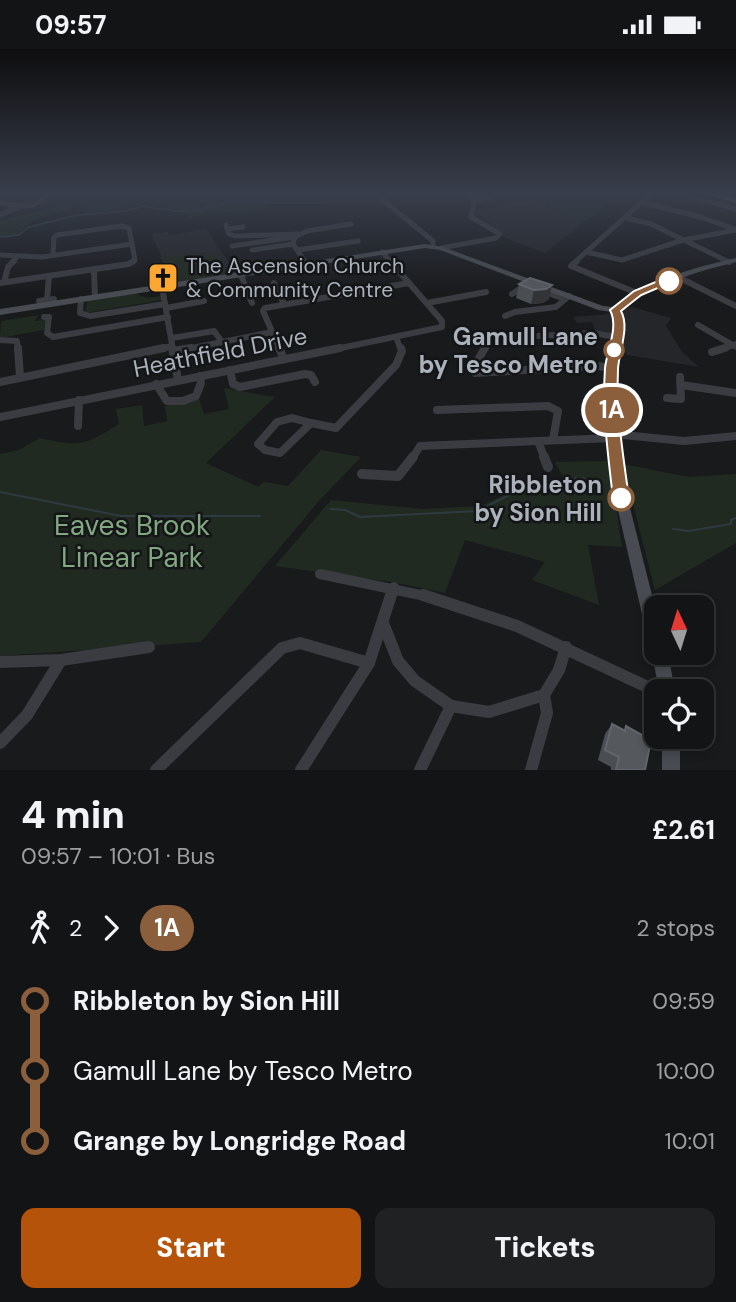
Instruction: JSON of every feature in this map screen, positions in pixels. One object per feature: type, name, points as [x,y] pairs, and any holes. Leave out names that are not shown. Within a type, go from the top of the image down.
[{"type":"street","points":[[18,256],[8,267],[2,283],[133,263],[129,228],[121,226],[62,234],[54,237],[52,255]]},
{"type":"street","points":[[251,250],[252,252],[296,241],[345,226]]},
{"type":"street","points":[[413,226],[437,247],[567,297]]},
{"type":"street","points":[[0,312],[382,252],[496,238],[500,234],[486,226]]},
{"type":"street","points":[[617,226],[571,264],[573,269],[637,293]]},
{"type":"street","points":[[654,226],[732,261]]},
{"type":"street","points":[[243,227],[227,227],[232,236],[237,237],[276,231],[296,241],[306,264]]},
{"type":"street","points":[[586,252],[622,260],[683,240],[736,230]]},
{"type":"street","points":[[232,246],[296,241],[354,242]]},
{"type":"street","points":[[0,255],[52,255],[132,244]]},
{"type":"street","points":[[382,252],[427,303],[486,292]]},
{"type":"street","points":[[512,294],[526,285],[615,310],[637,293],[732,261]]},
{"type":"street","points":[[94,270],[95,297]]},
{"type":"street","points":[[242,275],[253,303]]},
{"type":"street","points":[[47,300],[49,276]]},
{"type":"street","points":[[678,277],[736,306]]},
{"type":"street","points":[[274,283],[284,304]]},
{"type":"street","points":[[284,359],[264,310],[269,306],[409,283]]},
{"type":"street","points":[[162,287],[178,380]]},
{"type":"street","points":[[505,316],[515,312],[556,307],[567,297]]},
{"type":"street","points":[[81,299],[80,313],[90,316],[204,301]]},
{"type":"street","name":"Heathfield Drive","points":[[0,417],[436,330],[442,327],[442,321],[427,303]]},
{"type":"street","points":[[615,310],[620,319],[612,368],[617,479],[645,595]]},
{"type":"street","points":[[44,317],[49,317],[47,333],[53,337],[168,317]]},
{"type":"street","points":[[698,325],[735,345]]},
{"type":"street","points":[[0,382],[173,345],[214,331],[222,342]]},
{"type":"street","points":[[173,345],[222,342],[272,332]]},
{"type":"street","points":[[480,339],[593,333],[616,337]]},
{"type":"street","points":[[311,423],[280,453],[265,450],[258,445],[258,441],[284,417],[290,415],[331,429],[336,428],[396,365],[402,351],[396,337]]},
{"type":"street","points":[[491,338],[473,368],[475,373],[597,366],[612,368]]},
{"type":"street","points":[[0,340],[17,341],[20,377]]},
{"type":"street","points":[[712,352],[735,345]]},
{"type":"street","points":[[230,370],[233,384],[240,387],[305,374],[311,375],[315,382]]},
{"type":"street","points":[[156,384],[167,401],[183,401],[196,395],[201,383],[200,376]]},
{"type":"street","points":[[667,398],[681,399],[680,381],[736,393]]},
{"type":"street","points":[[78,426],[79,400]]},
{"type":"street","points":[[437,410],[548,406],[558,411],[553,440]]},
{"type":"street","points":[[362,474],[394,479],[403,475],[420,446],[613,436],[684,441],[736,436]]},
{"type":"street","points":[[538,441],[548,467]]},
{"type":"street","points":[[320,574],[394,587],[495,618],[566,647],[644,685]]},
{"type":"street","points":[[301,770],[369,663],[394,587]]},
{"type":"street","points":[[383,623],[398,661],[415,681],[451,706],[489,712],[544,695]]},
{"type":"street","points":[[156,770],[276,654],[290,644],[300,643],[369,663]]},
{"type":"street","points":[[0,662],[61,660],[149,647]]},
{"type":"street","points":[[531,770],[547,713],[544,695],[559,670],[566,647]]},
{"type":"street","points":[[0,743],[14,731],[42,693],[61,660]]},
{"type":"street","points":[[420,770],[451,706]]},
{"type":"street","points":[[671,749],[671,770]]},
{"type":"shaded area","points":[[492,226],[579,226],[545,253],[506,238]]},
{"type":"shaded area","points":[[206,229],[236,273],[174,282],[151,234],[168,232],[170,235]]},
{"type":"shaded area","points":[[632,307],[671,318],[666,326],[682,352],[699,367],[627,355],[611,337],[595,330],[592,322],[577,323],[573,317],[608,314]]},
{"type":"green space","points":[[0,226],[27,226],[17,234],[0,236]]},
{"type":"green space","points":[[217,255],[230,273],[174,282],[160,257]]},
{"type":"green space","points":[[134,293],[147,298],[162,296],[162,300],[85,313],[87,301]]},
{"type":"green space","points":[[39,315],[34,321],[46,320],[44,330],[0,338],[1,321]]},
{"type":"green space","name":"Eaves Brook Linear Park","points":[[224,388],[275,397],[206,463],[258,487],[264,482],[288,486],[321,450],[361,457],[318,502],[201,642],[0,656],[0,454],[19,450],[40,438],[81,443],[98,437],[119,424],[116,409],[142,405],[144,426],[167,421],[165,406],[199,399],[204,414],[229,409]]},
{"type":"green space","name":"Eaves Brook Linear Park","points":[[609,461],[622,547],[588,545],[599,605],[532,580],[545,562],[465,540],[445,593],[392,582],[275,566],[331,500],[423,509],[481,506],[520,487],[566,482],[555,462]]},
{"type":"green space","points":[[623,464],[688,477],[736,474],[736,543],[655,590]]},
{"type":"building","points":[[166,271],[167,277],[157,279],[156,273]]},
{"type":"building","points":[[530,278],[552,285],[546,289],[534,290],[519,284]]},
{"type":"building","points":[[612,724],[625,731],[626,726],[644,736],[644,749],[649,749],[645,770],[616,770],[619,757],[605,750]]},
{"type":"waterway","points":[[0,237],[18,235],[35,226]]},
{"type":"waterway","points":[[331,509],[345,510],[360,517],[478,511],[515,492],[564,486],[569,479],[584,478]]},
{"type":"waterway","points":[[0,492],[121,516],[260,516]]},
{"type":"waterway","points":[[673,529],[688,531],[731,524],[731,520],[736,518]]},
{"type":"bus line","name":"1A","points":[[621,498],[611,419],[612,368],[620,319],[615,310],[637,293],[669,281]]},
{"type":"place","name":"The Ascension Church & Community Centre","points":[[163,278]]},
{"type":"place","name":"Gamull Lane by Tesco Metro","points":[[614,350]]},
{"type":"place","name":"Ribbleton by Sion Hill","points":[[621,498]]}]
